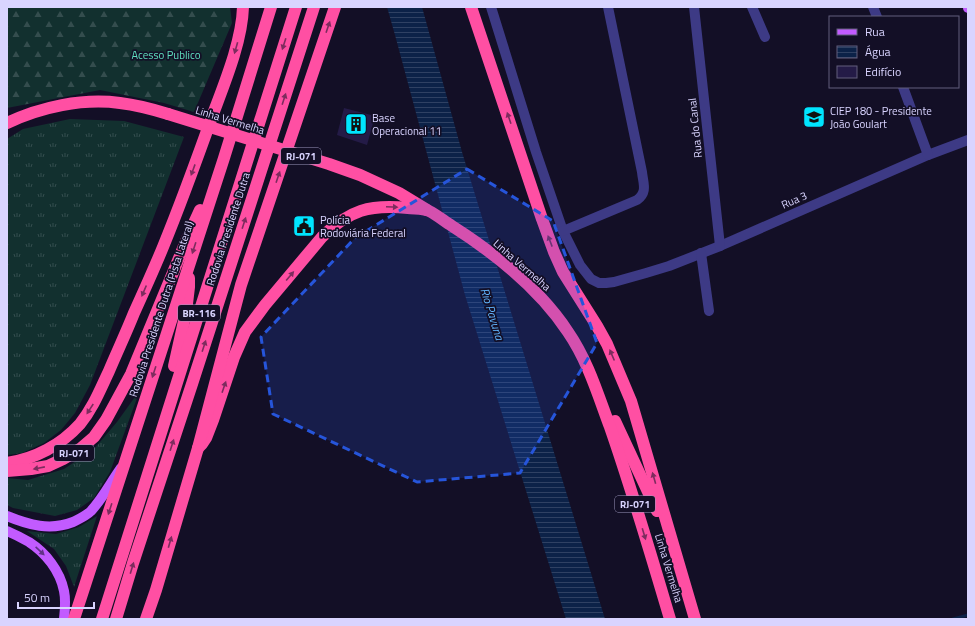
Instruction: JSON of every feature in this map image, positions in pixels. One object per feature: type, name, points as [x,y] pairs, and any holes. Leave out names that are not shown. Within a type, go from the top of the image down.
[{"type":"highway","points":[[7,463],[35,456],[52,447],[69,435],[80,424],[94,403],[127,331],[189,182],[229,70],[238,40],[243,7]]},
{"type":"highway","name":"Rodovia Presidente Dutra (Pista Lateral)","points":[[74,619],[224,158],[271,7]]},
{"type":"highway","name":"Rodovia Presidente Dutra","points":[[102,619],[296,7]]},
{"type":"highway","name":"Rodovia Presidente Dutra","points":[[116,619],[314,7]]},
{"type":"highway","name":"BR-116","points":[[146,619],[198,448],[241,285],[335,7]]},
{"type":"highway","points":[[472,7],[554,252],[563,272],[607,344],[631,400],[672,543]]},
{"type":"highway","name":"Linha Vermelha","points":[[7,123],[37,112],[83,103],[119,103],[151,109],[360,175],[399,193],[428,210],[482,247],[517,275],[539,296],[569,333],[580,352],[597,390],[622,462],[670,619]]},
{"type":"highway","name":"RJ-071","points":[[7,471],[48,466],[63,459],[80,449],[94,437],[106,420],[131,374],[188,234],[224,158]]},
{"type":"highway","name":"RJ-071","points":[[198,448],[206,438],[245,332],[264,306],[322,237],[342,220],[362,210],[374,207],[400,207],[428,210]]},
{"type":"highway","points":[[122,557],[132,505],[176,360],[186,312],[189,287],[188,267]]},
{"type":"highway","points":[[597,390],[614,419],[672,543]]},
{"type":"highway","name":"Linha Vermelha","points":[[672,543],[695,619]]},
{"type":"main road","points":[[7,516],[33,525],[49,527],[59,526],[82,518],[90,512],[126,460]]},
{"type":"main road","points":[[7,531],[35,546],[51,563],[61,580],[64,591],[64,619]]},
{"type":"street","name":"Rua 3","points":[[491,7],[536,152],[564,230],[580,265],[591,279],[599,283],[628,278],[669,266],[720,246],[928,155],[968,140]]},
{"type":"street","points":[[564,230],[637,200],[644,193],[642,172],[608,7]]},
{"type":"street","name":"Rua do Canal","points":[[694,7],[720,246]]},
{"type":"street","points":[[752,7],[765,37]]},
{"type":"street","points":[[903,88],[928,155]]},
{"type":"street","points":[[701,253],[709,311]]},
{"type":"highlighted area","points":[[467,169],[553,221],[597,343],[520,473],[417,482],[273,414],[261,337],[355,238]]},
{"type":"green space","name":"Acesso Publico","points":[[7,7],[230,7],[232,23],[194,112],[164,103],[100,90],[7,108]]},
{"type":"green space","points":[[70,119],[124,121],[184,137],[90,385],[75,413],[61,430],[44,443],[22,453],[7,455],[7,139],[23,129]]},
{"type":"green space","points":[[140,390],[110,472],[94,498],[77,510],[55,516],[13,508],[7,505],[7,478],[28,480],[64,469],[94,449],[117,422]]},
{"type":"green space","points":[[97,516],[74,587],[66,566],[54,549],[27,531],[56,534],[79,527]]},
{"type":"water","name":"Rio Pavuna","points":[[387,7],[422,7],[462,152],[605,619],[566,619],[465,295]]},
{"type":"building","name":"Base Operacional 11","points":[[344,108],[375,116],[367,145],[337,135]]},
{"type":"waterway","points":[[953,619],[968,615]]},
{"type":"place","name":"CIEP 180 - Presidente João Goulart","points":[[814,117]]},
{"type":"place","name":"Base Operacional 11","points":[[356,124]]},
{"type":"place","name":"Polícia Rodoviária Federal","points":[[304,226]]}]
